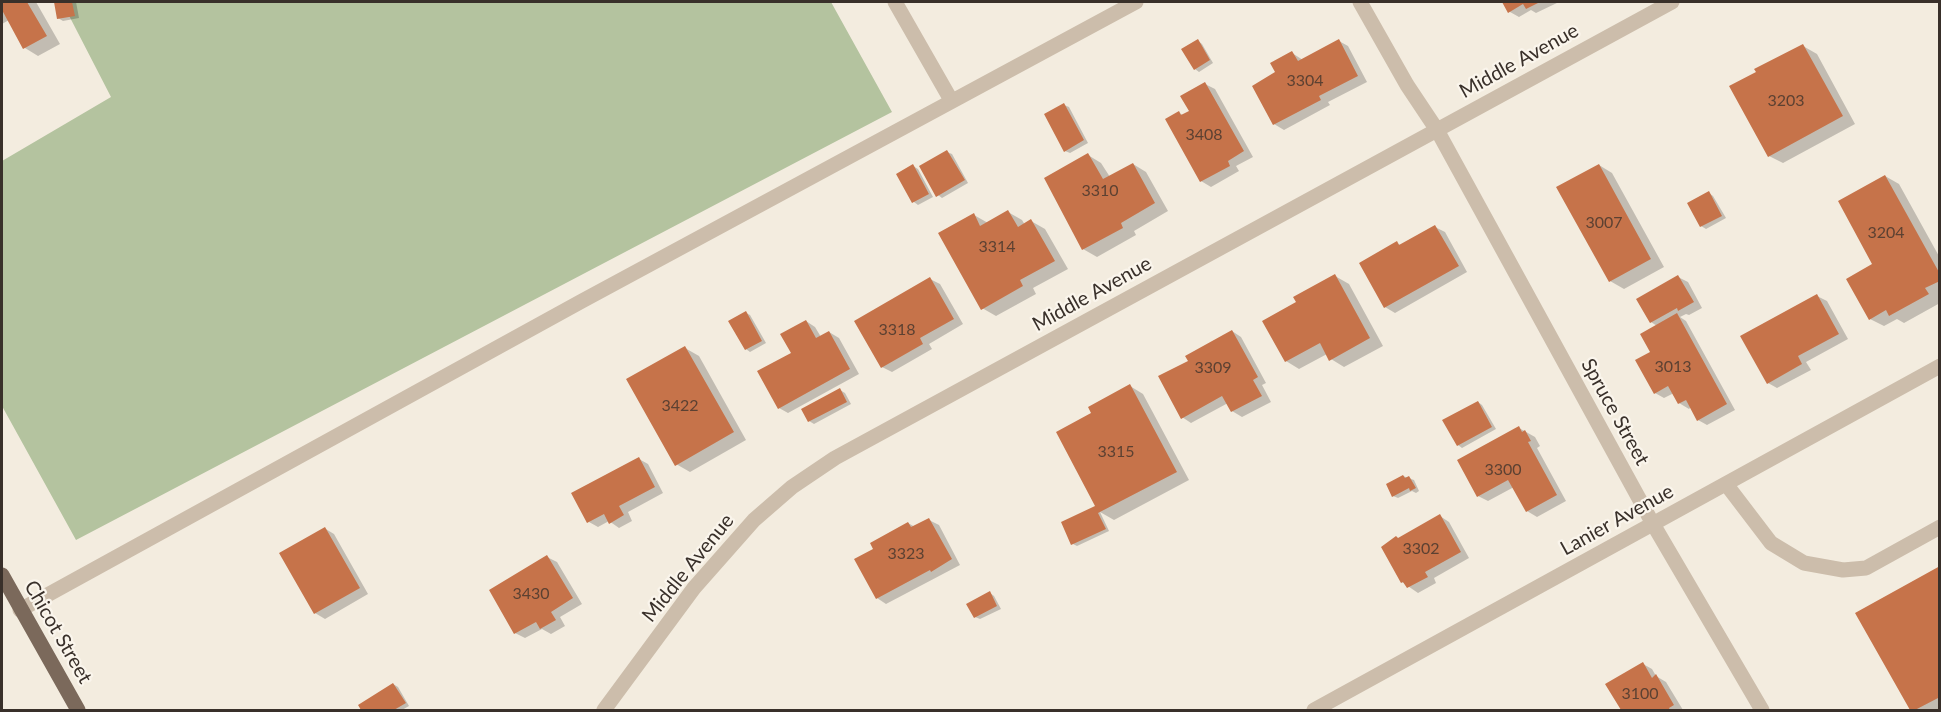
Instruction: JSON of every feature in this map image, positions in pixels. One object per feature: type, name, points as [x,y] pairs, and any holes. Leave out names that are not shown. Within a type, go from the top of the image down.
[{"type":"main road","name":"Chicot Street","points":[[2,575],[78,711]]},
{"type":"street","points":[[895,2],[951,100]]},
{"type":"street","points":[[20,610],[592,295],[1136,2]]},
{"type":"street","name":"Spruce Street","points":[[1360,2],[1407,85],[1437,130],[1653,524],[1762,711]]},
{"type":"street","name":"Middle Avenue","points":[[604,711],[694,588],[754,520],[792,487],[835,458],[1672,2]]},
{"type":"street","name":"Lanier Avenue","points":[[1314,711],[1940,366]]},
{"type":"street","points":[[1726,484],[1771,543],[1804,563],[1843,570],[1866,568],[1940,527]]},
{"type":"green space","points":[[62,2],[831,2],[892,112],[76,540],[2,406],[2,161],[111,97]]},
{"type":"building","points":[[2,2],[27,2],[47,36],[23,49],[2,10]]},
{"type":"building","points":[[54,2],[72,2],[75,16],[57,19]]},
{"type":"building","points":[[1502,2],[1540,2],[1526,9],[1523,4],[1508,13]]},
{"type":"building","points":[[1198,39],[1210,60],[1194,70],[1181,49]]},
{"type":"building","points":[[1339,39],[1358,76],[1319,96],[1321,100],[1273,125],[1252,86],[1275,72],[1270,63],[1292,51],[1298,61]]},
{"type":"building","points":[[1803,44],[1843,116],[1768,157],[1729,86],[1756,72],[1754,69]]},
{"type":"building","points":[[1205,82],[1244,151],[1228,161],[1230,166],[1200,182],[1165,119],[1179,111],[1181,115],[1189,111],[1180,96]]},
{"type":"building","points":[[1064,103],[1084,140],[1064,152],[1044,114]]},
{"type":"building","points":[[947,150],[965,180],[936,197],[919,166]]},
{"type":"building","points":[[1088,153],[1103,179],[1133,163],[1155,203],[1121,223],[1123,228],[1082,250],[1044,178]]},
{"type":"building","points":[[913,164],[929,194],[912,203],[896,174]]},
{"type":"building","points":[[1599,164],[1651,259],[1609,282],[1556,187]]},
{"type":"building","points":[[1885,175],[1940,274],[1940,281],[1925,288],[1929,294],[1889,316],[1886,310],[1869,320],[1846,279],[1872,264],[1838,201]]},
{"type":"building","points":[[1709,191],[1722,216],[1700,227],[1687,203]]},
{"type":"building","points":[[1008,210],[1018,227],[1031,219],[1055,261],[1020,280],[1023,286],[981,310],[938,233],[974,213],[980,226]]},
{"type":"building","points":[[1435,225],[1459,266],[1384,308],[1359,263],[1397,241],[1399,245]]},
{"type":"building","points":[[1335,274],[1370,338],[1329,361],[1320,343],[1285,362],[1262,321],[1296,302],[1293,297]]},
{"type":"building","points":[[1678,275],[1694,302],[1678,311],[1677,308],[1650,323],[1636,299]]},
{"type":"building","points":[[930,277],[954,319],[920,338],[923,344],[881,368],[854,321]]},
{"type":"building","points":[[1817,294],[1839,334],[1798,356],[1802,364],[1767,384],[1740,336]]},
{"type":"building","points":[[746,311],[762,341],[745,350],[728,321]]},
{"type":"building","points":[[1677,313],[1727,404],[1697,421],[1686,400],[1678,404],[1668,386],[1654,394],[1635,360],[1650,352],[1640,334]]},
{"type":"building","points":[[806,320],[816,338],[829,331],[850,369],[778,409],[757,371],[791,353],[780,334]]},
{"type":"building","points":[[1232,330],[1258,377],[1253,380],[1262,396],[1231,412],[1222,396],[1181,419],[1158,376],[1188,361],[1185,356]]},
{"type":"building","points":[[685,346],[734,432],[675,466],[626,379]]},
{"type":"building","points":[[1130,384],[1177,472],[1098,513],[1106,529],[1071,545],[1061,522],[1095,506],[1056,432],[1091,413],[1088,407]]},
{"type":"building","points":[[840,388],[847,402],[808,422],[801,409]]},
{"type":"building","points":[[1478,401],[1492,427],[1457,446],[1442,420]]},
{"type":"building","points":[[1519,426],[1522,432],[1525,430],[1531,441],[1528,442],[1557,495],[1526,512],[1508,480],[1477,497],[1457,460]]},
{"type":"building","points":[[639,457],[655,487],[619,506],[624,515],[609,524],[604,514],[587,523],[571,493]]},
{"type":"building","points":[[1403,475],[1405,478],[1409,476],[1416,488],[1410,491],[1409,488],[1392,497],[1386,484]]},
{"type":"building","points":[[1440,514],[1461,552],[1425,572],[1428,577],[1407,588],[1403,582],[1401,583],[1381,547],[1396,536],[1398,538]]},
{"type":"building","points":[[929,518],[952,559],[876,599],[854,559],[873,549],[870,543],[908,522],[911,527]]},
{"type":"building","points":[[325,527],[360,588],[314,614],[279,553]]},
{"type":"building","points":[[547,555],[573,598],[551,612],[556,620],[540,629],[536,622],[514,634],[489,590]]},
{"type":"building","points":[[1940,566],[1940,697],[1915,710],[1910,710],[1855,613]]},
{"type":"building","points":[[990,591],[997,606],[974,618],[966,604]]},
{"type":"building","points":[[1643,662],[1652,678],[1656,674],[1674,705],[1669,708],[1670,710],[1621,710],[1605,684]]},
{"type":"building","points":[[393,683],[406,703],[394,710],[361,710],[358,705]]}]
